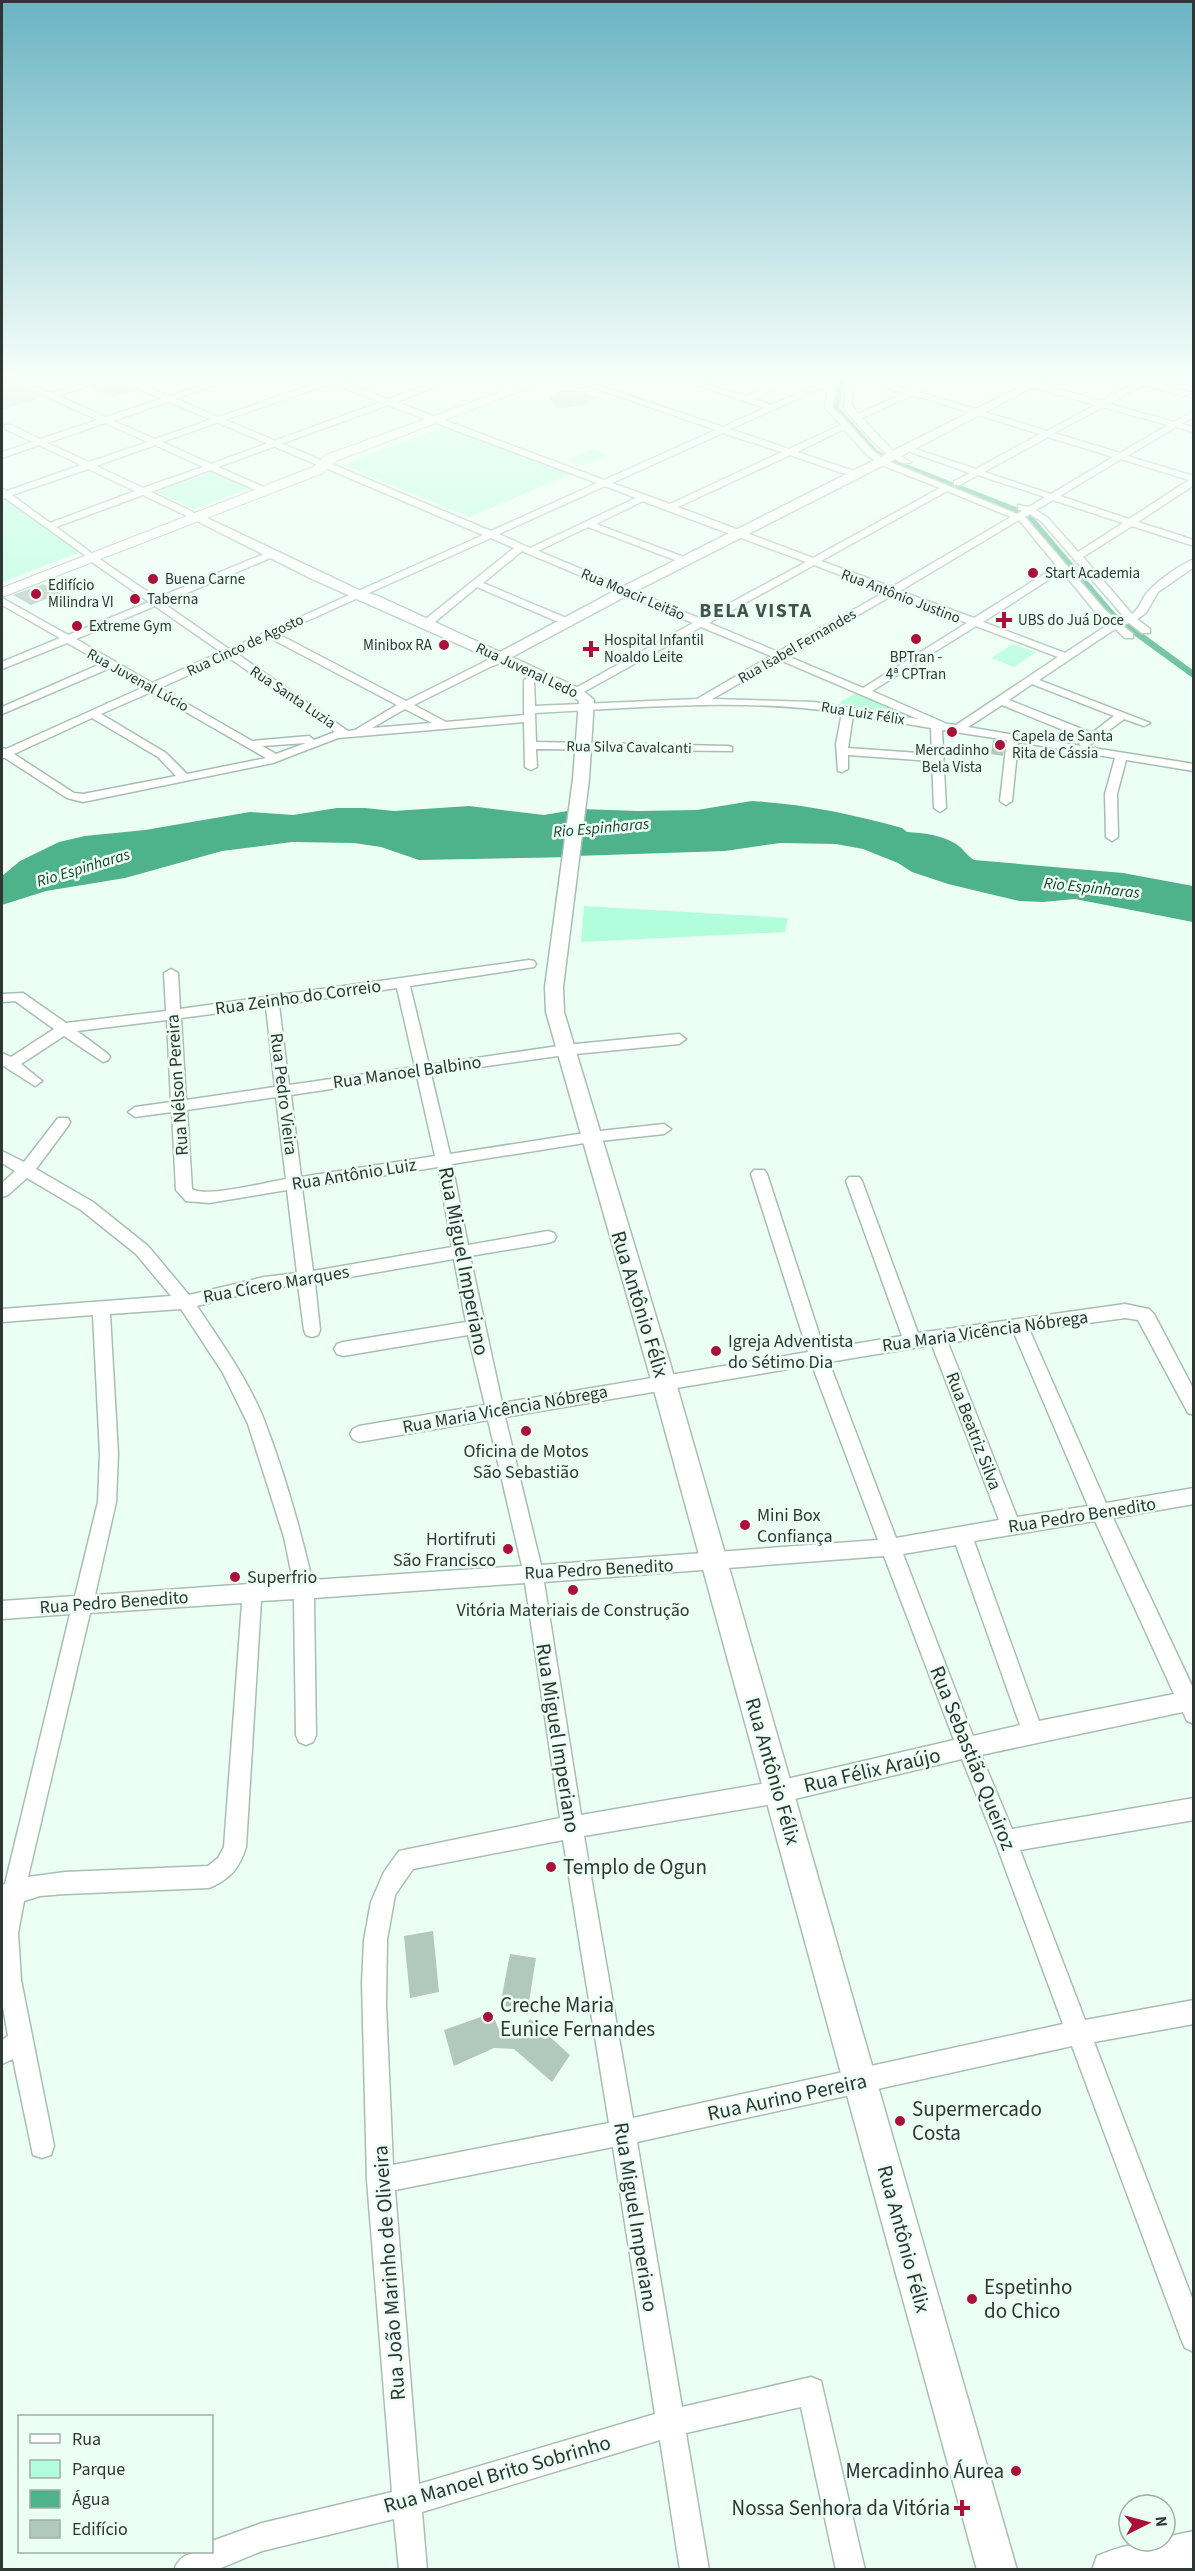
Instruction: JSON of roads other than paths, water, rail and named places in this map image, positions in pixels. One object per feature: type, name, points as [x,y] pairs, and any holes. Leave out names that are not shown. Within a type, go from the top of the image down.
[{"type":"main road","points":[[196,516],[230,501]]},
{"type":"main road","points":[[2,585],[89,556],[236,501]]},
{"type":"main road","points":[[496,660],[625,591],[805,501]]},
{"type":"main road","name":"Rua Juvenal Ledo","points":[[196,516],[356,594],[373,599],[426,624],[496,660],[529,680],[586,707],[587,700],[576,692],[496,660],[365,603],[356,594]]},
{"type":"main road","points":[[2,593],[89,556]]},
{"type":"main road","name":"Rua Antônio Félix","points":[[586,707],[581,779],[542,968],[664,1383],[997,2570]]},
{"type":"main road","points":[[1111,2570],[1194,2550]]},
{"type":"street","name":"Rua Santa Luzia","points":[[13,501],[227,652],[350,734]]},
{"type":"street","points":[[49,526],[118,501]]},
{"type":"street","points":[[163,501],[196,516]]},
{"type":"street","name":"Rua Moacir Leitão","points":[[411,501],[865,691],[939,725]]},
{"type":"street","name":"Rua Cinco de Agosto","points":[[3,753],[152,688],[563,501]]},
{"type":"street","points":[[426,624],[526,549],[588,524],[636,501]]},
{"type":"street","name":"Rua Antônio Justino","points":[[650,501],[974,624],[1065,656]]},
{"type":"street","points":[[669,508],[684,501]]},
{"type":"street","points":[[576,692],[923,501]]},
{"type":"street","points":[[977,501],[1017,516],[1030,526],[1064,566],[1123,622],[1146,630]]},
{"type":"street","points":[[1005,501],[1029,510],[1045,520],[1077,556],[1123,622],[1128,636]]},
{"type":"street","name":"Rua Isabel Fernandes","points":[[699,702],[1045,501]]},
{"type":"street","points":[[1060,501],[1194,543]]},
{"type":"street","points":[[1077,556],[1161,501]]},
{"type":"street","points":[[588,524],[686,561]]},
{"type":"street","points":[[2,666],[272,554]]},
{"type":"street","points":[[958,728],[1065,656],[1145,608],[1148,598],[1155,590],[1194,562]]},
{"type":"street","points":[[865,691],[1064,566]]},
{"type":"street","points":[[478,584],[567,622]]},
{"type":"street","name":"Rua Juvenal Lúcio","points":[[2,602],[276,759]]},
{"type":"street","points":[[270,633],[403,706],[445,726]]},
{"type":"street","points":[[251,744],[350,734],[496,660]]},
{"type":"street","points":[[2,711],[110,664]]},
{"type":"street","points":[[529,680],[531,767]]},
{"type":"street","points":[[1030,680],[1144,723]]},
{"type":"street","points":[[1000,700],[1093,738]]},
{"type":"street","name":"Rua Luiz Félix","points":[[350,734],[445,726],[586,707],[699,702],[804,705],[958,728],[1194,768]]},
{"type":"street","points":[[842,769],[842,751],[848,711]]},
{"type":"street","points":[[93,714],[167,759],[186,779]]},
{"type":"street","points":[[1080,748],[1122,715]]},
{"type":"street","points":[[939,725],[937,758],[940,808]]},
{"type":"street","points":[[3,753],[71,796],[90,797],[276,759],[324,738]]},
{"type":"street","points":[[1006,801],[1013,738]]},
{"type":"street","name":"Rua Silva Cavalcanti","points":[[530,745],[728,749]]},
{"type":"street","points":[[842,751],[937,758]]},
{"type":"street","points":[[1112,837],[1111,794],[1122,755]]},
{"type":"street","name":"Rua Zeinho do Correio","points":[[66,1028],[403,983],[542,968]]},
{"type":"street","name":"Rua Nélson Pereira","points":[[171,973],[184,1190],[187,1196]]},
{"type":"street","name":"Rua Miguel Imperiano","points":[[403,983],[444,1160],[475,1327],[533,1573],[572,1827],[695,2570]]},
{"type":"street","points":[[2,998],[18,996],[66,1028],[103,1057]]},
{"type":"street","name":"Rua Pedro Vieira","points":[[272,1002],[312,1330]]},
{"type":"street","points":[[35,1081],[6,1061],[66,1028]]},
{"type":"street","name":"Rua Manoel Balbino","points":[[135,1112],[565,1050],[679,1039]]},
{"type":"street","points":[[2,1191],[26,1170],[63,1122]]},
{"type":"street","name":"Rua Antônio Luiz","points":[[187,1196],[209,1197],[591,1137],[664,1129]]},
{"type":"street","points":[[2,1156],[87,1206],[142,1250],[185,1302],[229,1368],[256,1424],[293,1537],[304,1588],[306,1735]]},
{"type":"street","name":"Rua Sebastião Queiroz","points":[[759,1174],[818,1357],[967,1747],[1006,1841],[1194,2339]]},
{"type":"street","points":[[854,1181],[912,1341]]},
{"type":"street","name":"Rua Cícero Marques","points":[[2,1316],[185,1302],[264,1283],[307,1278],[548,1237]]},
{"type":"street","points":[[42,2146],[11,2048],[8,1894],[107,1502],[109,1454],[101,1309]]},
{"type":"street","name":"Rua Maria Vicência Nóbrega","points":[[359,1434],[912,1341],[1125,1311],[1143,1314],[1148,1319],[1194,1408]]},
{"type":"street","points":[[1019,1325],[1100,1511],[1192,1705]]},
{"type":"street","points":[[343,1349],[475,1327]]},
{"type":"street","name":"Rua Beatriz Silva","points":[[937,1337],[1011,1526]]},
{"type":"street","name":"Rua Pedro Benedito","points":[[2,1610],[891,1547],[1194,1496]]},
{"type":"street","points":[[962,1535],[1033,1732]]},
{"type":"street","points":[[8,1894],[40,1885],[192,1879],[220,1873],[231,1859],[235,1847],[252,1592]]},
{"type":"street","name":"Rua Félix Araújo","points":[[407,1859],[572,1827],[778,1792],[1033,1732],[1192,1705]]},
{"type":"street","points":[[1006,1841],[1194,1809]]},
{"type":"street","name":"Rua João Marinho de Oliveira","points":[[407,1859],[392,1876],[383,1896],[378,1919],[375,1976],[380,2180],[413,2570]]},
{"type":"street","name":"Rua Aurino Pereira","points":[[380,2180],[622,2133],[1078,2033],[1194,2012]]},
{"type":"street","name":"Rua Manoel Brito Sobrinho","points":[[188,2570],[213,2555],[262,2537],[407,2502],[670,2424],[811,2391],[851,2570]]},
{"type":"water","name":"Rio Espinharas","points":[[752,801],[828,810],[902,828],[907,832],[939,837],[961,847],[974,860],[1123,873],[1193,886],[1193,922],[1075,899],[1043,902],[1019,901],[948,884],[912,872],[898,863],[863,849],[836,844],[780,843],[725,851],[575,856],[581,809],[697,810]]},
{"type":"water","name":"Rio Espinharas","points":[[469,806],[544,815],[579,809],[574,857],[419,860],[381,847],[354,843],[292,842],[222,851],[125,878],[46,891],[2,905],[2,876],[20,861],[59,842],[85,836],[145,830],[250,812],[293,815],[337,808],[394,811]]},
{"type":"waterway","points":[[993,501],[1026,514],[1112,615],[1194,676]]},
{"type":"place","name":"Start Academia","points":[[1033,573]]},
{"type":"place","name":"Buena Carne","points":[[153,579]]},
{"type":"place","name":"Edifício Milindra VI","points":[[36,594]]},
{"type":"place","name":"Taberna","points":[[135,599]]},
{"type":"place","name":"UBS do Juá Doce","points":[[1004,620]]},
{"type":"place","name":"Extreme Gym","points":[[77,626]]},
{"type":"place","name":"BPTran - 4ª CPTran","points":[[916,639]]},
{"type":"place","name":"Minibox RA","points":[[444,645]]},
{"type":"place","name":"Hospital Infantil Noaldo Leite","points":[[591,649]]},
{"type":"place","name":"Mercadinho Bela Vista","points":[[952,732]]},
{"type":"place","name":"Capela de Santa Rita de Cássia","points":[[1000,745]]},
{"type":"place","name":"Igreja Adventista do Sétimo Dia","points":[[716,1351]]},
{"type":"place","name":"Oficina de Motos São Sebastião","points":[[526,1431]]},
{"type":"place","name":"Mini Box Confiança","points":[[745,1525]]},
{"type":"place","name":"Hortifruti São Francisco","points":[[508,1549]]},
{"type":"place","name":"Superfrio","points":[[235,1577]]},
{"type":"place","name":"Vitória Materiais de Construção","points":[[573,1590]]},
{"type":"place","name":"Templo de Ogun","points":[[551,1867]]},
{"type":"place","name":"Creche Maria Eunice Fernandes","points":[[488,2017]]},
{"type":"place","name":"Supermercado Costa","points":[[900,2121]]},
{"type":"place","name":"Espetinho do Chico","points":[[972,2299]]},
{"type":"place","name":"Mercadinho Áurea","points":[[1016,2471]]},
{"type":"place","name":"Nossa Senhora da Vitória","points":[[962,2508]]},
{"type":"district","name":"BELA VISTA","points":[[756,610]]}]
